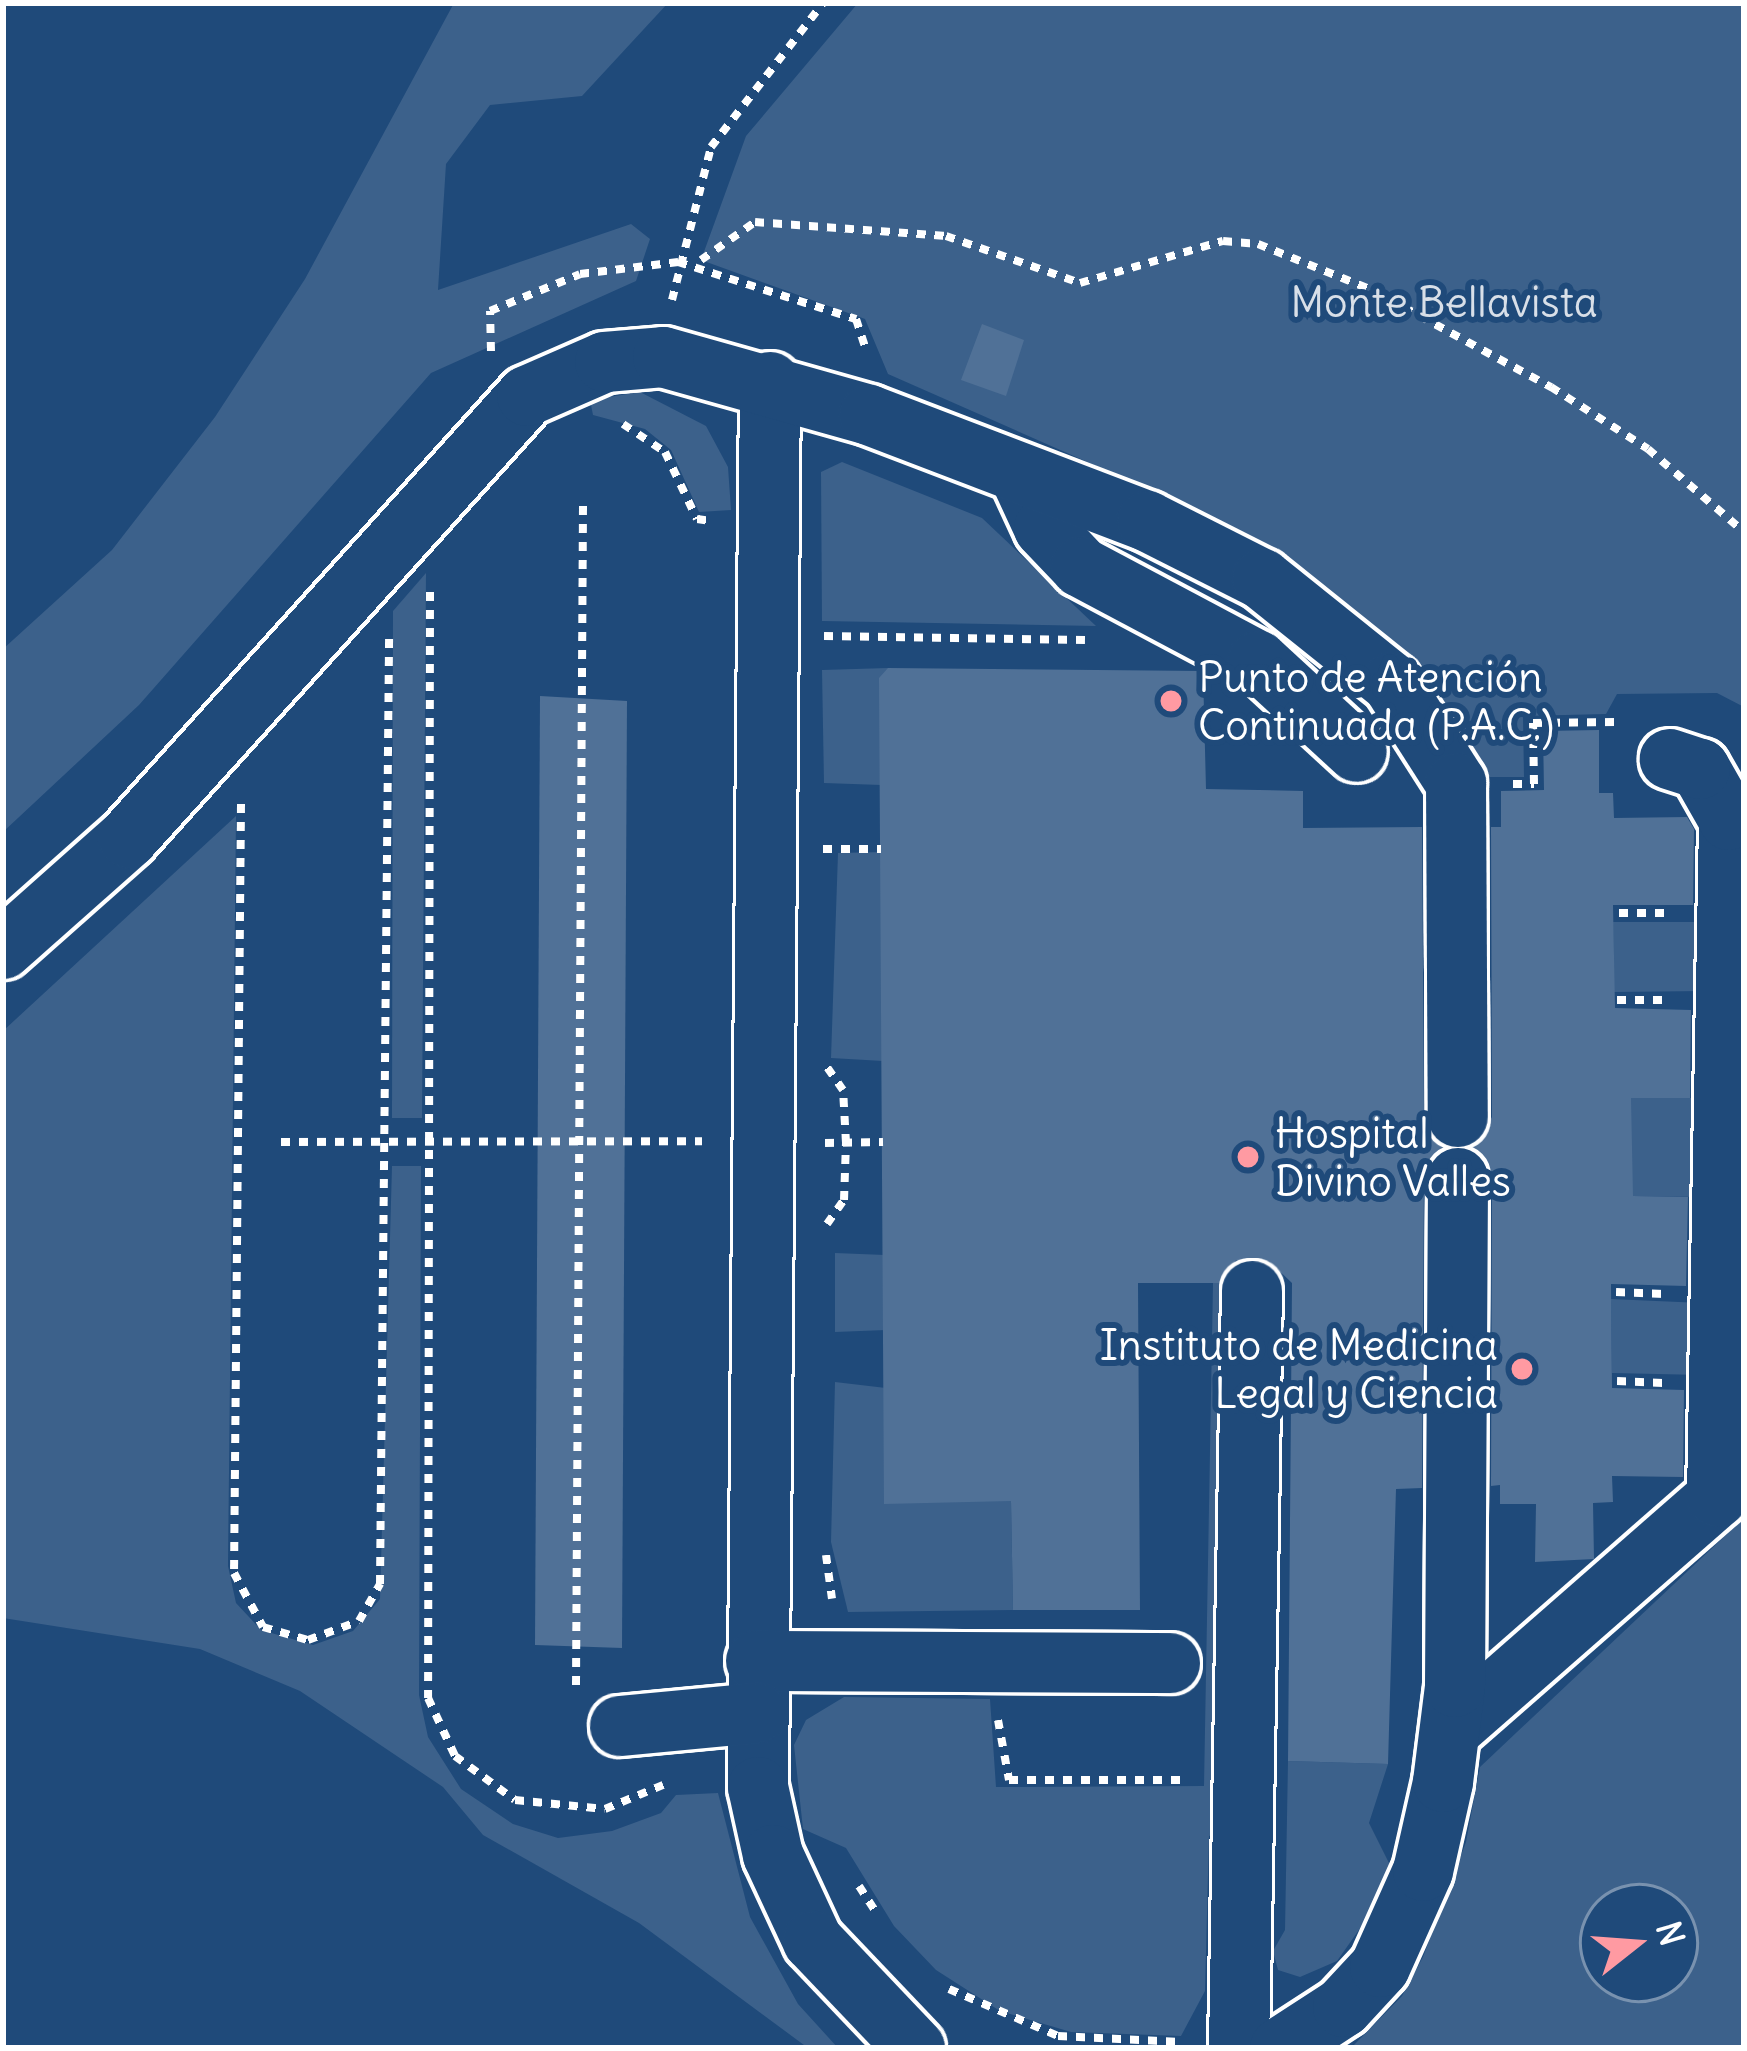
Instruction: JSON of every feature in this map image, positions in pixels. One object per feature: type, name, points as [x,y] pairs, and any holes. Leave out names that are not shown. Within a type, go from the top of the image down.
[{"type":"lane","points":[[3,949],[128,838],[526,396],[605,362],[663,357],[770,382],[1217,552],[1359,651],[1417,709],[1456,783],[1458,1117]]},
{"type":"lane","points":[[770,382],[756,1687],[765,1828],[788,1894],[813,1941],[915,2048]]},
{"type":"lane","points":[[1020,476],[1044,528],[1081,567],[1258,661],[1357,752]]},
{"type":"lane","points":[[1451,1730],[1717,1497],[1729,820],[1700,770],[1670,759]]},
{"type":"lane","points":[[1280,2048],[1343,2007],[1396,1940],[1423,1871],[1451,1730],[1458,1178]]},
{"type":"lane","points":[[1218,2035],[1252,1291]]},
{"type":"lane","points":[[598,1711],[756,1687],[1170,1663]]},
{"type":"path","points":[[663,357],[683,236],[711,147],[823,3]]},
{"type":"path","points":[[701,260],[754,222],[946,236],[1080,283],[1222,241],[1258,244],[1372,290],[1550,387],[1648,449],[1744,532]]},
{"type":"path","points":[[610,421],[657,445],[682,474],[697,518],[718,521]]},
{"type":"path","points":[[583,499],[580,1142],[598,1711]]},
{"type":"path","points":[[430,574],[428,1698],[455,1756],[542,1810],[618,1807],[671,1780]]},
{"type":"path","points":[[241,797],[234,1573],[250,1614],[290,1638],[345,1630],[380,1584],[388,1142],[389,610]]},
{"type":"path","points":[[808,636],[1095,640]]},
{"type":"path","points":[[1495,784],[1534,784],[1533,723],[1615,722]]},
{"type":"path","points":[[808,856],[881,850]]},
{"type":"path","points":[[1617,1000],[1681,1000]]},
{"type":"path","points":[[825,1040],[824,1063],[843,1090],[846,1143],[844,1200],[827,1224],[827,1247]]},
{"type":"path","points":[[806,1076],[824,1063]]},
{"type":"path","points":[[281,1142],[883,1142]]},
{"type":"path","points":[[815,1215],[827,1224]]},
{"type":"path","points":[[825,1541],[837,1616]]},
{"type":"path","points":[[997,1695],[1009,1780],[1198,1780]]},
{"type":"path","points":[[854,1877],[890,1930]]},
{"type":"path","points":[[929,1975],[1000,2019],[1058,2036],[1174,2044],[1218,2035]]},
{"type":"green space","points":[[454,3],[668,3],[582,96],[490,105],[446,164],[438,290],[631,224],[650,239],[636,281],[431,373],[139,705],[3,832],[3,649],[112,550],[215,417],[305,279]]},
{"type":"green space","name":"Monte Bellavista","points":[[858,3],[1744,3],[1744,707],[1717,693],[1617,694],[1606,714],[1523,716],[1524,777],[1482,777],[1458,720],[1410,658],[1286,560],[1210,516],[888,374],[865,319],[701,260],[746,136]]},
{"type":"green space","points":[[640,392],[706,426],[728,467],[731,510],[699,512],[671,450],[645,429],[593,415],[590,400]]},
{"type":"green space","points":[[842,462],[982,518],[1096,626],[822,621],[821,472]]},
{"type":"green space","points":[[426,573],[422,1118],[392,1118],[393,611]]},
{"type":"green space","points":[[888,668],[881,785],[824,783],[822,670]]},
{"type":"green space","points":[[236,816],[228,1566],[236,1603],[261,1630],[313,1645],[353,1631],[380,1599],[392,1166],[421,1166],[419,1695],[428,1737],[461,1789],[513,1824],[558,1838],[612,1831],[661,1813],[676,1795],[718,1793],[750,1917],[798,2004],[838,2048],[808,2048],[639,1923],[483,1835],[443,1787],[300,1691],[200,1649],[3,1618],[3,1031]]},
{"type":"green space","points":[[882,852],[883,1061],[831,1058],[838,853]]},
{"type":"green space","points":[[1613,922],[1706,922],[1705,991],[1614,992]]},
{"type":"green space","points":[[1631,1098],[1704,1098],[1703,1197],[1629,1196]]},
{"type":"green space","points":[[835,1253],[885,1255],[886,1330],[835,1332]]},
{"type":"green space","points":[[1213,1283],[1229,1283],[1220,1834],[1209,1836],[1205,1991],[1181,2036],[1071,2032],[1000,2011],[936,1970],[894,1926],[846,1848],[803,1829],[794,1745],[806,1720],[844,1697],[990,1699],[996,1787],[1204,1786]]},
{"type":"green space","points":[[1611,1299],[1702,1303],[1702,1375],[1612,1373]]},
{"type":"green space","points":[[835,1382],[886,1388],[1011,1501],[1013,1610],[848,1612],[831,1542]]},
{"type":"green space","points":[[1744,1518],[1744,2048],[1351,2048],[1402,1996],[1423,1957],[1466,1842],[1480,1767]]},
{"type":"green space","points":[[1288,1761],[1388,1764],[1369,1823],[1390,1865],[1373,1910],[1337,1961],[1300,1977],[1278,1970],[1273,1951],[1285,1930]]},
{"type":"building","points":[[982,324],[1024,340],[1006,396],[961,380]]},
{"type":"building","name":"Hospital Divino Valles","points":[[888,668],[1203,671],[1206,789],[1303,791],[1303,828],[1422,827],[1424,1117],[1442,1148],[1424,1178],[1422,1488],[1396,1489],[1388,1764],[1288,1761],[1292,1283],[1269,1261],[1236,1260],[1220,1283],[1138,1283],[1140,1610],[1013,1610],[1011,1501],[884,1504],[879,678]]},
{"type":"building","points":[[540,696],[627,701],[622,1648],[535,1645]]},
{"type":"building","points":[[1599,730],[1599,793],[1613,793],[1614,818],[1687,817],[1694,829],[1693,905],[1613,905],[1615,1008],[1691,1010],[1690,1098],[1631,1098],[1633,1196],[1688,1197],[1686,1286],[1611,1284],[1612,1388],[1684,1390],[1683,1477],[1612,1476],[1613,1502],[1593,1503],[1594,1559],[1535,1562],[1536,1504],[1500,1504],[1500,1485],[1491,1486],[1492,1178],[1473,1148],[1492,1117],[1491,827],[1501,827],[1501,791],[1544,790],[1543,731]]},
{"type":"place","name":"Punto de Atención Continuada (P.A.C.)","points":[[1171,701]]},
{"type":"place","name":"Hospital Divino Valles","points":[[1248,1157]]},
{"type":"place","name":"Instituto de Medicina Legal y Ciencia","points":[[1522,1369]]}]
